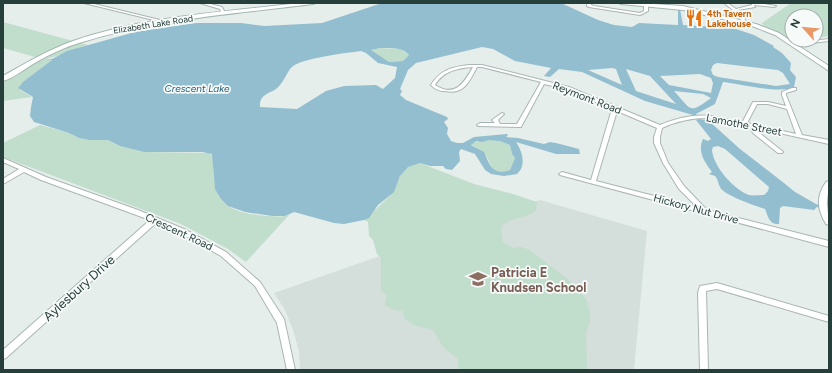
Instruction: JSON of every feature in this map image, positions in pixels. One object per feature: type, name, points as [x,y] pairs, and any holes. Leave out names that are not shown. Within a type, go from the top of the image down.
[{"type":"street","points":[[86,3],[162,21]]},
{"type":"street","points":[[202,3],[220,7],[223,13]]},
{"type":"street","name":"Elizabeth Lake Road","points":[[3,79],[37,58],[77,40],[114,30],[162,21],[313,3]]},
{"type":"street","points":[[589,3],[589,6],[594,8],[640,14],[646,11],[646,5]]},
{"type":"street","points":[[621,3],[684,6],[744,22],[777,34],[784,38]]},
{"type":"street","points":[[728,3],[726,3],[738,9],[754,6],[751,3],[774,6]]},
{"type":"street","points":[[738,9],[744,18],[744,22]]},
{"type":"street","points":[[800,48],[826,64],[829,69]]},
{"type":"street","name":"Reymont Road","points":[[476,66],[460,89],[456,91],[447,90],[433,85],[440,76],[456,68],[476,66],[491,68],[567,88],[660,127]]},
{"type":"street","points":[[480,125],[519,126],[543,82]]},
{"type":"street","points":[[794,89],[784,92],[784,95],[800,136]]},
{"type":"street","points":[[744,124],[755,103],[768,103],[788,108]]},
{"type":"street","points":[[593,182],[615,108]]},
{"type":"street","points":[[498,125],[495,120],[502,114]]},
{"type":"street","name":"Lamothe Street","points":[[660,127],[671,122],[697,117],[708,117],[829,142]]},
{"type":"street","points":[[752,126],[755,132],[780,152]]},
{"type":"street","points":[[660,127],[657,143],[672,176],[686,194],[705,211]]},
{"type":"street","name":"Crescent Road","points":[[3,160],[22,170],[155,220],[207,243],[228,257],[257,283],[275,311],[285,331],[291,370]]},
{"type":"street","points":[[3,182],[22,170]]},
{"type":"street","name":"Hickory Nut Drive","points":[[562,174],[829,244]]},
{"type":"street","points":[[829,184],[823,195],[823,208],[829,222]]},
{"type":"street","name":"Aylesbury Drive","points":[[3,355],[155,220]]},
{"type":"street","points":[[704,370],[702,293],[703,288],[707,286],[717,286],[829,319]]},
{"type":"shaded area","name":"Patricia E Knudsen School","points":[[540,200],[647,231],[634,370],[300,370],[299,351],[293,330],[285,310],[274,293]]},
{"type":"green space","points":[[791,3],[829,3],[829,36],[824,37],[824,8],[784,8],[784,36],[764,27],[762,23]]},
{"type":"green space","points":[[3,22],[73,41],[35,57],[3,48]]},
{"type":"green space","points":[[77,42],[88,45],[46,59],[52,60],[19,86],[20,90],[32,97],[3,101],[3,81],[48,54]]},
{"type":"green space","points":[[380,48],[400,49],[409,55],[403,61],[389,62],[370,50]]},
{"type":"green space","points":[[40,125],[69,133],[79,138],[89,140],[108,140],[120,146],[144,152],[209,153],[213,156],[213,171],[218,193],[223,201],[230,207],[251,214],[266,216],[281,216],[290,214],[246,262],[228,249],[181,224],[3,157],[3,143]]},
{"type":"green space","points":[[486,140],[498,140],[510,145],[512,154],[515,158],[510,170],[498,172],[494,170],[484,153],[471,144]]},
{"type":"green space","points":[[420,163],[474,184],[537,202],[536,210],[532,213],[510,221],[502,226],[501,231],[503,242],[513,248],[521,247],[530,250],[571,282],[586,299],[590,313],[590,321],[586,333],[587,370],[458,370],[458,359],[443,347],[433,330],[414,325],[404,318],[403,311],[394,310],[386,306],[385,302],[387,295],[381,291],[381,258],[377,254],[373,240],[369,236],[368,222],[364,220],[394,191],[405,169],[414,164]]},
{"type":"water","name":"Crescent Lake","points":[[382,3],[561,3],[598,20],[614,25],[632,27],[639,23],[678,25],[678,9],[680,9],[683,25],[733,28],[754,35],[774,46],[773,47],[782,53],[791,63],[790,70],[796,77],[794,87],[787,89],[770,89],[723,82],[715,104],[696,114],[700,119],[709,121],[740,149],[795,192],[816,204],[829,208],[829,211],[817,207],[814,210],[783,206],[780,208],[779,224],[773,223],[769,220],[765,209],[740,200],[722,190],[715,176],[709,174],[712,172],[701,153],[701,144],[703,139],[708,141],[711,139],[696,120],[698,119],[693,115],[645,101],[582,72],[559,69],[550,77],[544,76],[551,68],[515,61],[493,49],[482,47],[416,63],[408,70],[400,89],[402,91],[400,95],[406,100],[447,117],[448,119],[444,122],[448,128],[447,134],[451,141],[457,143],[463,143],[474,137],[507,134],[508,135],[506,137],[544,144],[550,142],[579,149],[580,154],[556,154],[516,142],[522,154],[522,166],[517,174],[504,176],[491,174],[485,170],[475,154],[461,149],[459,152],[460,161],[452,170],[446,169],[443,166],[430,166],[420,163],[408,167],[400,176],[394,192],[378,205],[369,218],[344,224],[334,223],[294,212],[285,216],[272,216],[245,212],[228,206],[221,199],[215,189],[212,154],[202,152],[144,152],[120,146],[108,140],[89,140],[79,138],[69,133],[34,122],[30,116],[33,97],[18,88],[23,82],[52,60],[46,59],[52,59],[67,51],[135,32],[196,23],[241,23],[264,26],[322,23]],"holes":[[[380,48],[396,48],[406,52],[409,55],[403,61],[389,62],[371,50]],[[361,51],[366,53],[378,63],[397,67],[395,78],[383,89],[376,85],[344,86],[326,91],[297,109],[260,107],[263,97],[279,86],[292,67],[305,61],[325,56]],[[717,63],[778,70],[783,73],[790,84],[776,86],[718,77],[713,75],[711,70],[713,65]],[[616,69],[622,85],[588,70]],[[626,69],[650,76],[676,104],[636,91]],[[700,74],[711,78],[713,83],[711,93],[669,85],[660,76]],[[674,91],[703,94],[711,98],[698,107],[691,108]],[[489,140],[500,141],[510,145],[512,154],[515,158],[510,170],[499,172],[495,170],[490,165],[484,152],[471,145],[476,141],[482,142]],[[718,146],[725,149],[769,187],[768,191],[764,195],[749,195],[743,192],[725,177],[713,156],[713,147]]]},
{"type":"place","name":"4th Tavern Lakehouse","points":[[694,18]]},
{"type":"place","name":"Patricia E Knudsen School","points":[[478,279]]}]
